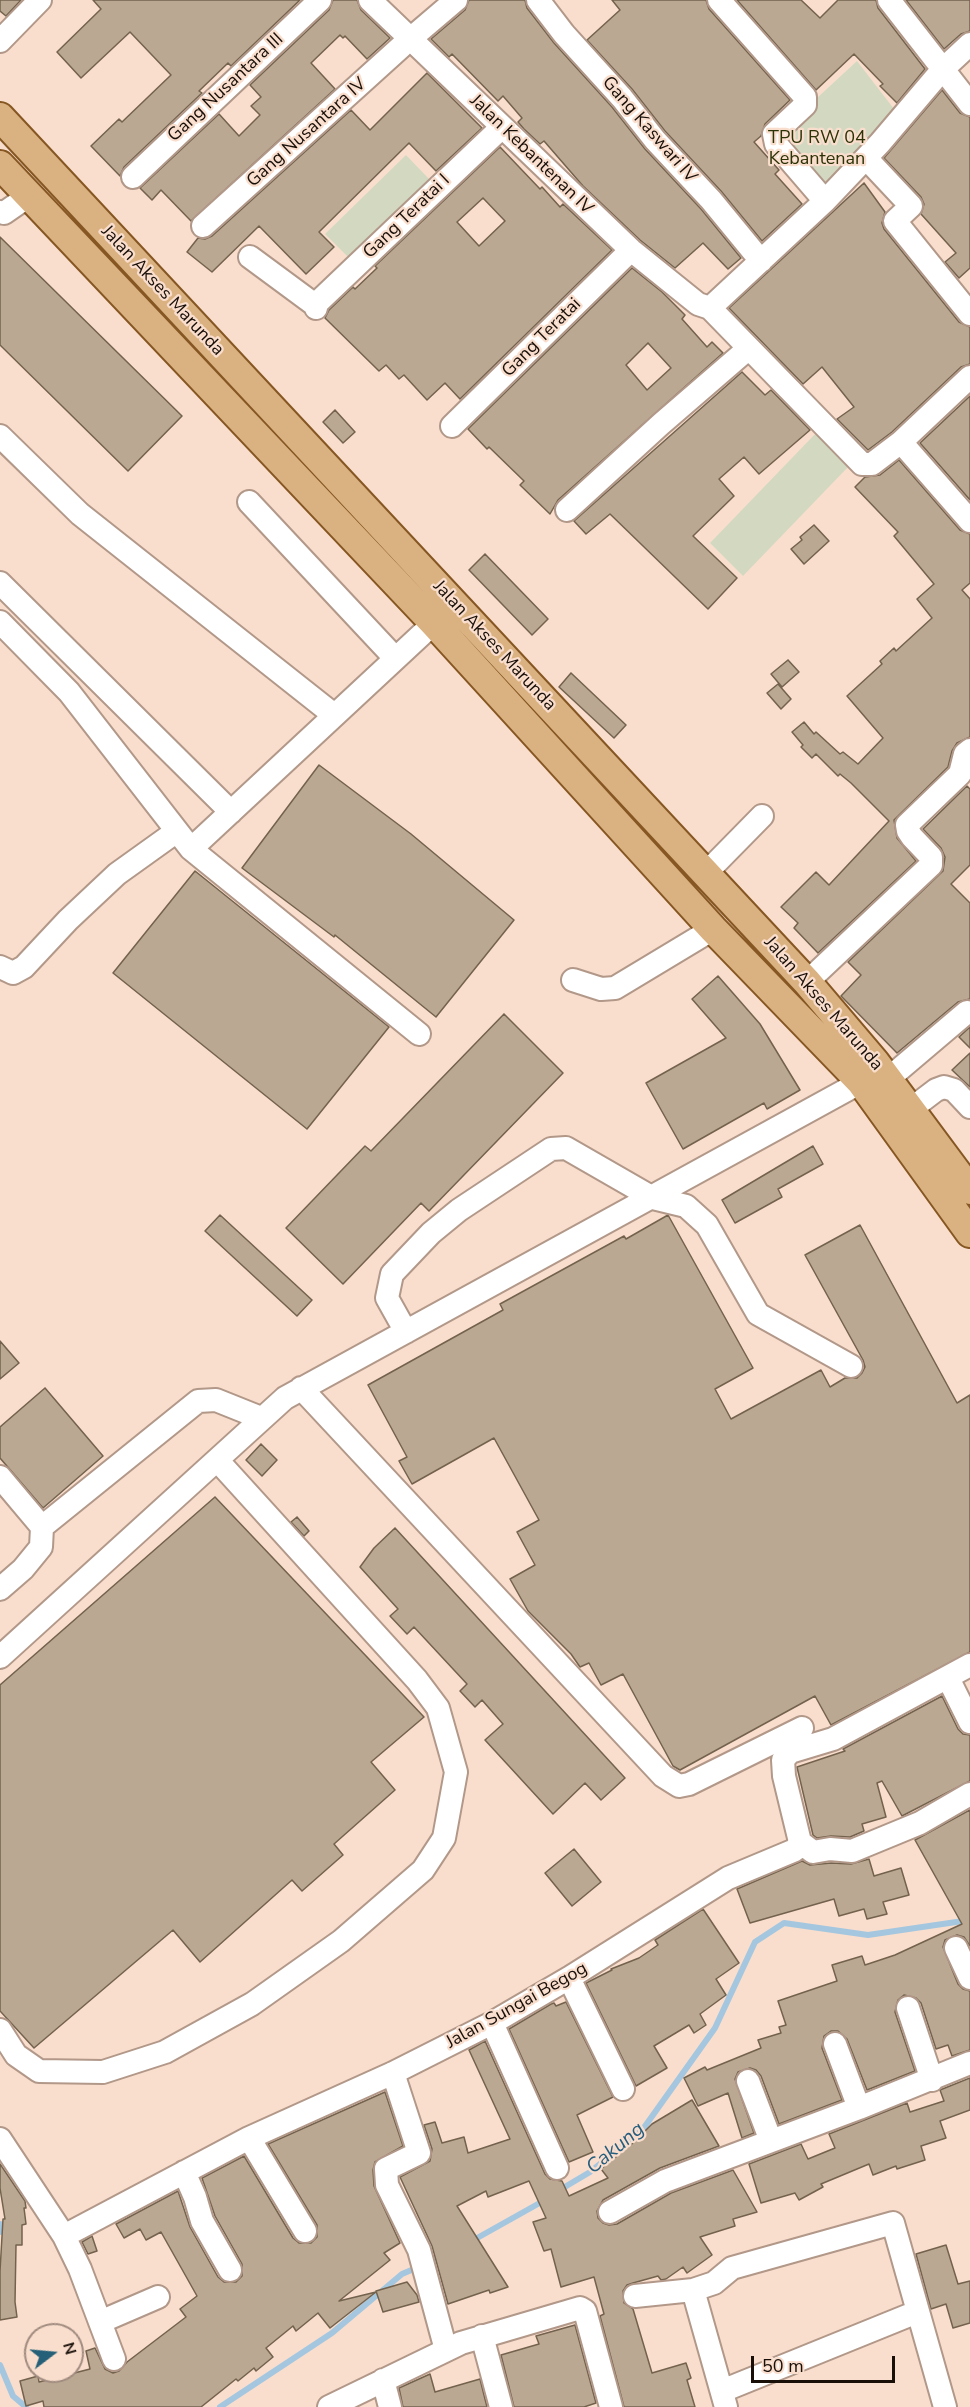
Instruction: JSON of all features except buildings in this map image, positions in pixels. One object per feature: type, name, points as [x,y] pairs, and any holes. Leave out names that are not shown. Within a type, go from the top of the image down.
[{"type":"main road","name":"Jalan Akses Marunda","points":[[0,117],[807,982],[875,1081],[970,1233]]},
{"type":"main road","name":"Jalan Akses Marunda","points":[[0,165],[434,623],[714,929],[875,1081],[911,1109],[970,1190]]},
{"type":"street","points":[[0,41],[40,0]]},
{"type":"street","name":"Gang Nusantara III","points":[[133,177],[320,0]]},
{"type":"street","name":"Jalan Kebantenan IV","points":[[370,0],[501,128],[631,250],[704,306],[749,348],[862,464],[872,464],[901,442],[970,377]]},
{"type":"street","name":"Gang Nusantara IV","points":[[203,226],[456,0]]},
{"type":"street","name":"Gang Kaswari IV","points":[[538,0],[564,34],[622,98],[655,140],[711,200],[760,261]]},
{"type":"street","points":[[719,0],[805,97],[805,105],[774,134],[776,144],[825,201]]},
{"type":"street","points":[[889,0],[970,104]]},
{"type":"street","points":[[704,306],[760,261],[825,201],[866,158],[942,70],[970,44]]},
{"type":"street","name":"Gang Teratai I","points":[[250,257],[315,307],[501,128]]},
{"type":"street","points":[[866,158],[911,206],[895,221],[970,314]]},
{"type":"street","points":[[0,212],[4,213],[30,195]]},
{"type":"street","name":"Gang Teratai","points":[[452,426],[631,250]]},
{"type":"street","points":[[567,510],[749,348]]},
{"type":"street","points":[[0,436],[80,514],[334,715]]},
{"type":"street","points":[[901,442],[970,521]]},
{"type":"street","points":[[249,502],[395,658]]},
{"type":"street","points":[[0,583],[231,812]]},
{"type":"street","points":[[0,622],[69,692],[191,849],[419,1034]]},
{"type":"street","points":[[191,849],[434,623]]},
{"type":"street","points":[[807,982],[931,865],[931,857],[912,837],[907,825],[960,774],[968,752]]},
{"type":"street","points":[[706,873],[762,816]]},
{"type":"street","points":[[0,968],[13,973],[24,967],[68,920],[117,874],[177,831]]},
{"type":"street","points":[[573,980],[601,988],[615,988],[714,929]]},
{"type":"street","points":[[0,1657],[218,1461],[261,1418],[301,1388],[875,1081],[967,1012]]},
{"type":"street","points":[[911,1109],[936,1090],[944,1087],[954,1090],[970,1107]]},
{"type":"street","points":[[406,1332],[387,1298],[392,1274],[431,1233],[459,1210],[551,1149],[566,1148],[653,1198],[686,1206],[707,1225],[758,1314],[851,1366]]},
{"type":"street","points":[[301,1388],[663,1776],[679,1786],[689,1784],[802,1728]]},
{"type":"street","points":[[42,1527],[198,1401],[216,1400],[261,1418]]},
{"type":"street","points":[[0,2030],[16,2055],[39,2071],[103,2072],[165,2052],[252,2004],[341,1941],[423,1870],[444,1838],[456,1772],[438,1708],[417,1680],[218,1461]]},
{"type":"street","points":[[0,1477],[42,1527],[41,1547],[23,1569],[0,1589]]},
{"type":"street","points":[[970,1665],[832,1739],[790,1752],[783,1760],[784,1776],[800,1842],[813,1852],[830,1849],[852,1851],[920,1823],[970,1794]]},
{"type":"street","points":[[948,1678],[970,1722]]},
{"type":"street","name":"Jalan Sungai Begog","points":[[64,2236],[249,2138],[393,2073],[492,2023],[569,1978],[728,1878],[795,1850],[800,1842]]},
{"type":"street","points":[[956,1948],[970,1978]]},
{"type":"street","points":[[569,1978],[624,2089]]},
{"type":"street","points":[[908,2008],[932,2080]]},
{"type":"street","points":[[492,2023],[557,2168]]},
{"type":"street","points":[[835,2044],[859,2108]]},
{"type":"street","points":[[610,2212],[665,2181],[932,2080],[970,2063]]},
{"type":"street","points":[[393,2073],[419,2153],[386,2169],[387,2185],[420,2250],[446,2350]]},
{"type":"street","points":[[748,2081],[771,2141]]},
{"type":"street","points":[[249,2138],[305,2231]]},
{"type":"street","points":[[0,2139],[64,2236],[80,2269],[114,2359]]},
{"type":"street","points":[[184,2172],[202,2221],[230,2270]]},
{"type":"street","points":[[635,2296],[693,2289],[714,2283],[732,2268],[893,2223],[945,2407]]},
{"type":"street","points":[[693,2289],[724,2399],[917,2312]]},
{"type":"street","points":[[100,2322],[158,2297]]},
{"type":"street","points":[[329,2407],[446,2350],[482,2336],[580,2308],[585,2311],[611,2407]]},
{"type":"street","points":[[482,2336],[501,2407]]},
{"type":"street","points":[[383,2380],[390,2407]]},
{"type":"green space","name":"TPU RW 04 Kebantenan","points":[[857,61],[901,118],[815,205],[765,146]]},
{"type":"green space","points":[[406,155],[432,182],[352,261],[325,234]]},
{"type":"green space","points":[[817,432],[850,465],[743,576],[710,543]]},
{"type":"waterway","name":"Cakung","points":[[558,2191],[590,2172],[643,2129],[715,2028],[755,1942],[784,1923],[868,1935],[970,1920]]},
{"type":"waterway","name":"Cakung","points":[[470,2242],[545,2200]]},
{"type":"waterway","name":"Cakung","points":[[0,2224],[0,2232]]},
{"type":"waterway","name":"Cakung","points":[[220,2407],[332,2333],[402,2274],[442,2257]]},
{"type":"waterway","name":"Cakung","points":[[0,2365],[13,2396],[26,2407]]}]
